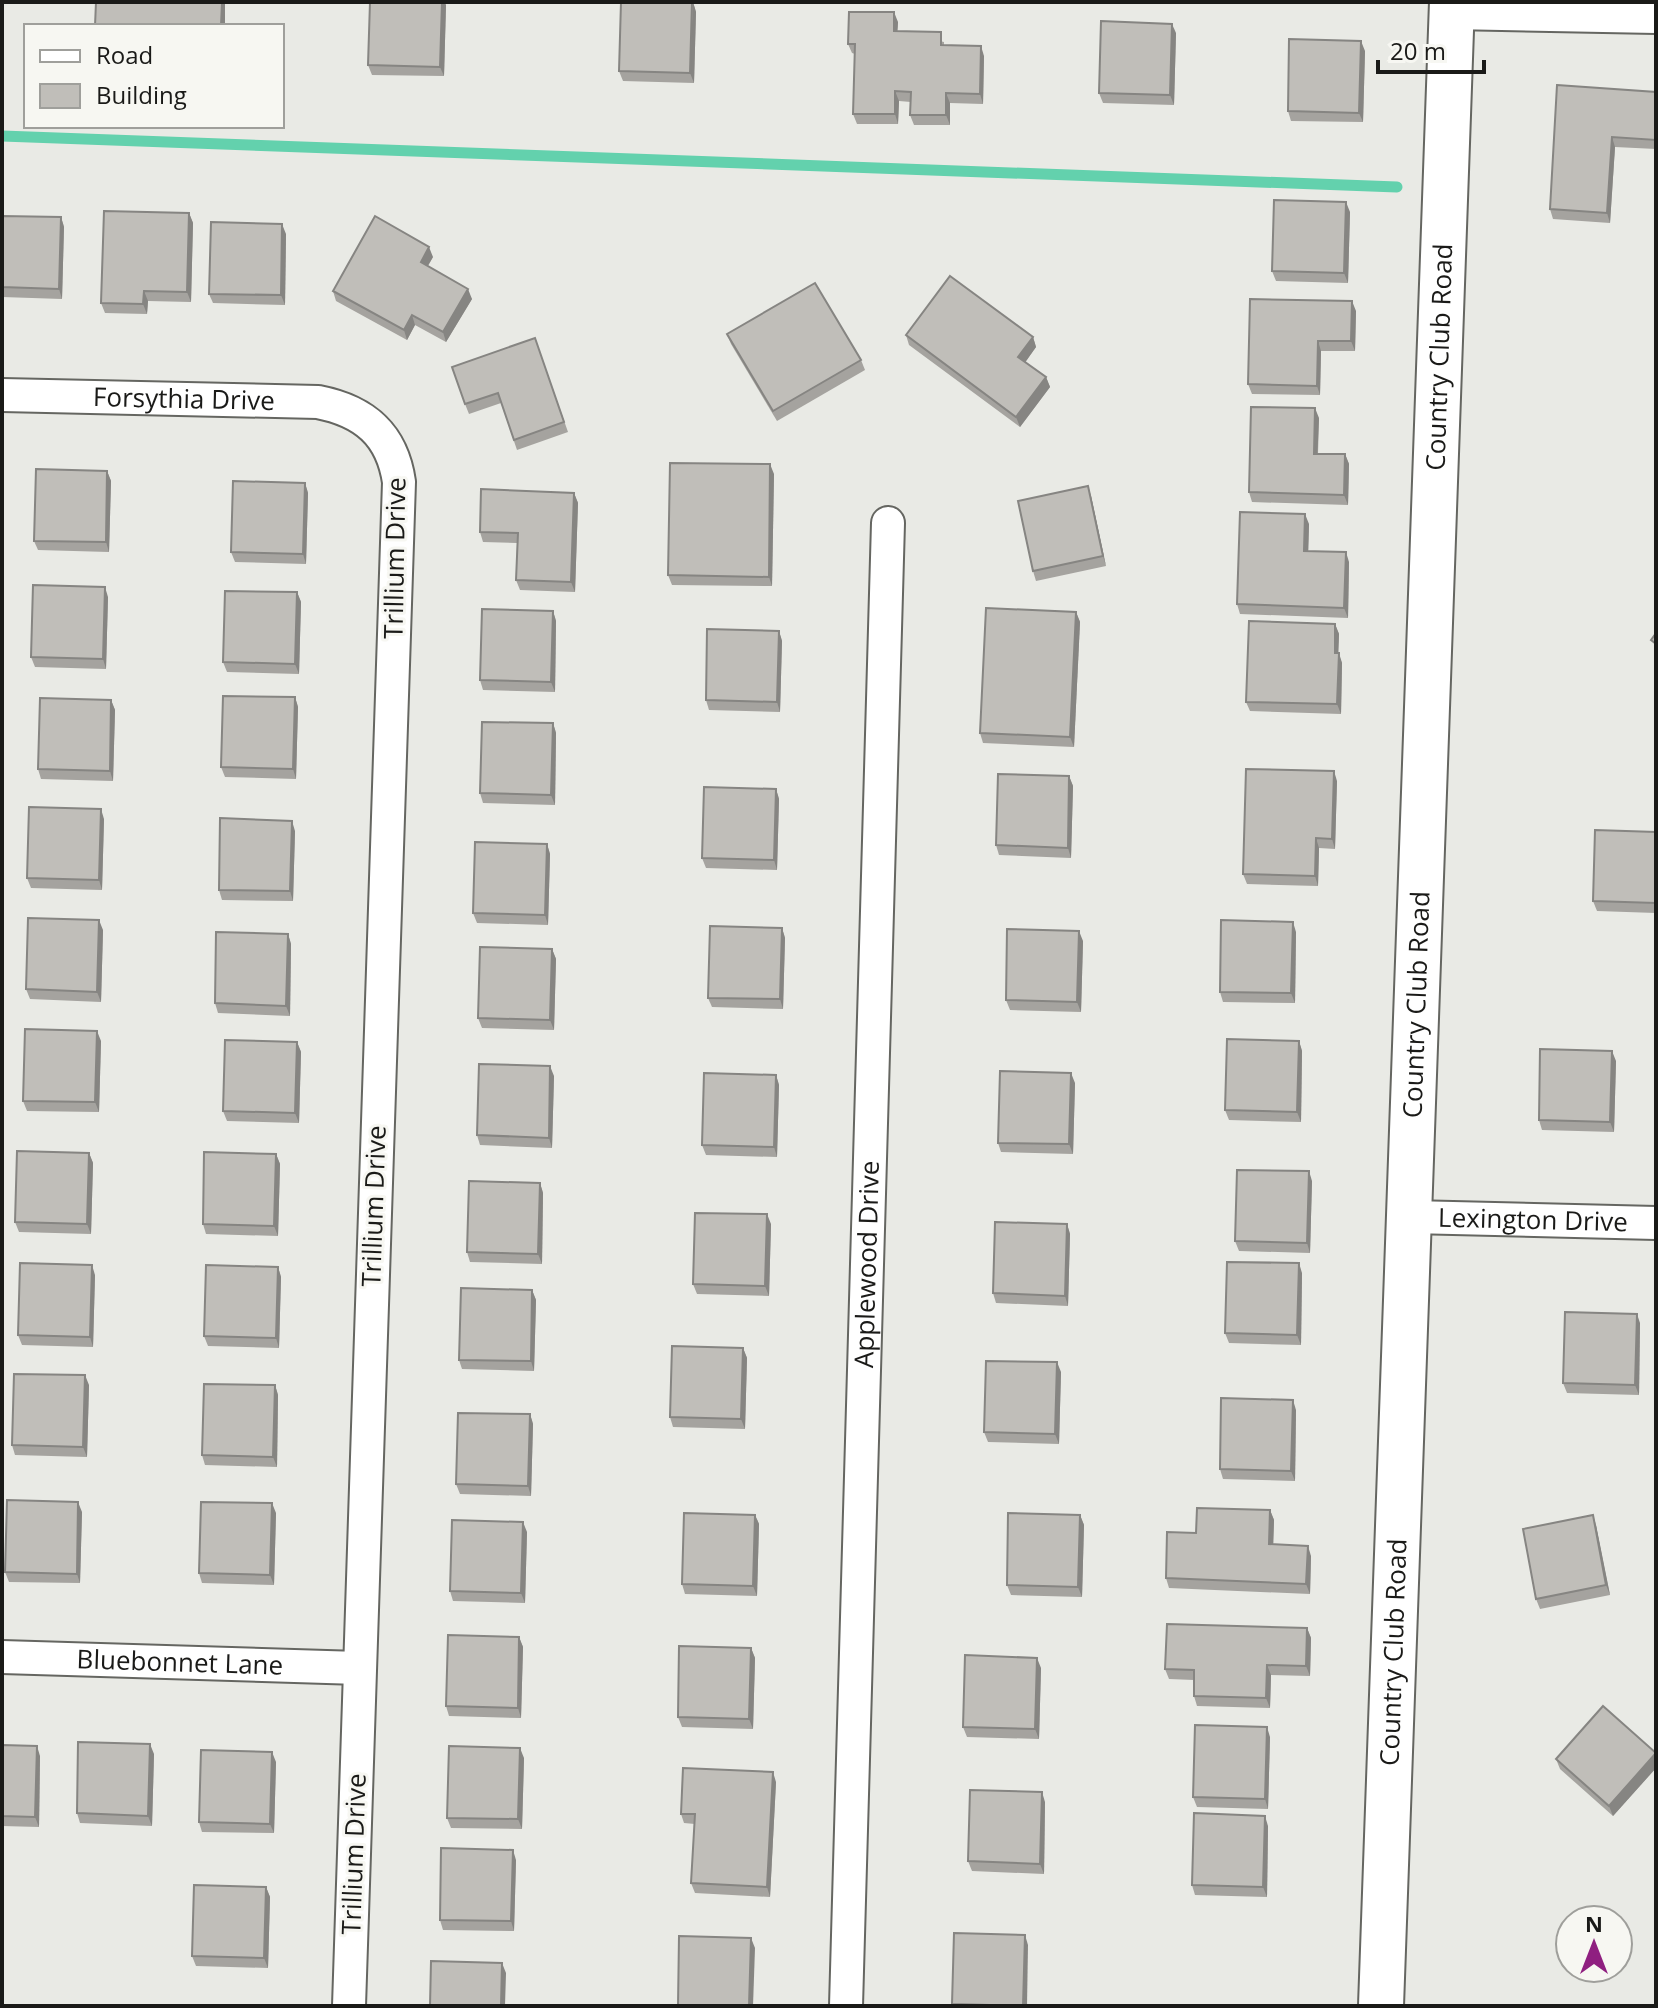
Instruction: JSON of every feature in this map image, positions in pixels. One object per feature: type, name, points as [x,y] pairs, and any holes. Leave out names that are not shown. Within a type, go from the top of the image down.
[{"type":"street","points":[[1452,7],[1656,17]]},
{"type":"street","name":"Country Club Road","points":[[1381,2006],[1452,7]]},
{"type":"street","name":"Forsythia Drive","points":[[2,395],[303,400],[332,405],[364,417]]},
{"type":"street","name":"Trillium Drive","points":[[349,2006],[399,482],[389,444],[364,417]]},
{"type":"street","name":"Applewood Drive","points":[[846,2006],[888,523]]},
{"type":"street","name":"Lexington Drive","points":[[1411,1217],[1656,1223]]},
{"type":"street","name":"Bluebonnet Lane","points":[[2,1657],[359,1668]]},
{"type":"building","points":[[96,2],[222,2],[221,24],[95,24]]},
{"type":"building","points":[[370,2],[442,2],[440,67],[368,65]]},
{"type":"building","points":[[621,2],[692,2],[690,73],[619,71]]},
{"type":"building","points":[[849,12],[894,12],[894,31],[941,32],[941,45],[981,46],[980,94],[946,93],[946,115],[910,115],[911,92],[895,91],[895,114],[853,114],[855,44],[848,44]]},
{"type":"building","points":[[1101,21],[1172,24],[1170,95],[1099,93]]},
{"type":"building","points":[[1289,39],[1361,41],[1359,113],[1288,111]]},
{"type":"building","points":[[1557,85],[1656,92],[1656,140],[1612,137],[1607,213],[1550,209]]},
{"type":"building","points":[[1274,200],[1346,202],[1344,273],[1272,271]]},
{"type":"building","points":[[104,211],[189,213],[187,292],[144,291],[143,304],[101,303]]},
{"type":"building","points":[[2,216],[61,217],[59,289],[2,287]]},
{"type":"building","points":[[375,216],[429,247],[421,262],[468,289],[443,332],[412,315],[404,330],[333,291]]},
{"type":"building","points":[[211,222],[282,224],[281,295],[209,294]]},
{"type":"building","points":[[950,276],[1033,337],[1018,357],[1046,377],[1016,417],[906,335]]},
{"type":"building","points":[[815,283],[861,360],[773,411],[727,334]]},
{"type":"building","points":[[1250,299],[1352,301],[1351,341],[1318,341],[1317,386],[1248,384]]},
{"type":"building","points":[[535,338],[564,422],[514,440],[498,393],[465,404],[452,367]]},
{"type":"building","points":[[1251,407],[1315,408],[1314,454],[1345,454],[1344,495],[1249,492]]},
{"type":"building","points":[[670,463],[770,464],[769,577],[668,575]]},
{"type":"building","points":[[36,469],[107,471],[106,542],[34,541]]},
{"type":"building","points":[[233,481],[305,483],[303,554],[231,552]]},
{"type":"building","points":[[1088,486],[1103,556],[1033,571],[1018,501]]},
{"type":"building","points":[[481,489],[574,493],[571,582],[516,580],[518,533],[480,532]]},
{"type":"building","points":[[1240,512],[1305,514],[1304,551],[1346,552],[1344,608],[1237,604]]},
{"type":"building","points":[[33,585],[105,587],[103,659],[31,657]]},
{"type":"building","points":[[225,591],[297,592],[295,664],[223,662]]},
{"type":"building","points":[[986,608],[1076,612],[1070,737],[980,733]]},
{"type":"building","points":[[482,609],[553,611],[551,682],[480,680]]},
{"type":"building","points":[[1249,621],[1335,624],[1335,653],[1339,653],[1337,704],[1246,702]]},
{"type":"building","points":[[707,629],[779,631],[777,702],[706,700]]},
{"type":"building","points":[[223,696],[295,697],[293,769],[221,767]]},
{"type":"building","points":[[40,698],[111,700],[110,771],[38,769]]},
{"type":"building","points":[[482,722],[553,723],[551,795],[480,793]]},
{"type":"building","points":[[1246,769],[1334,771],[1332,839],[1316,838],[1315,876],[1243,874]]},
{"type":"building","points":[[998,774],[1069,776],[1068,848],[996,845]]},
{"type":"building","points":[[704,787],[776,789],[774,860],[702,858]]},
{"type":"building","points":[[29,807],[101,809],[99,880],[27,878]]},
{"type":"building","points":[[220,818],[292,821],[290,891],[219,890]]},
{"type":"building","points":[[1595,830],[1656,832],[1656,903],[1593,901]]},
{"type":"building","points":[[475,842],[547,844],[545,915],[473,913]]},
{"type":"building","points":[[28,918],[99,920],[97,992],[26,989]]},
{"type":"building","points":[[1221,920],[1293,922],[1291,993],[1220,992]]},
{"type":"building","points":[[710,926],[782,928],[780,999],[708,998]]},
{"type":"building","points":[[1007,929],[1079,931],[1077,1002],[1006,1000]]},
{"type":"building","points":[[216,932],[288,934],[286,1006],[215,1003]]},
{"type":"building","points":[[480,947],[552,949],[550,1020],[478,1018]]},
{"type":"building","points":[[25,1029],[97,1031],[95,1102],[23,1101]]},
{"type":"building","points":[[1227,1039],[1299,1041],[1297,1112],[1225,1110]]},
{"type":"building","points":[[225,1040],[297,1042],[295,1113],[223,1111]]},
{"type":"building","points":[[1540,1049],[1612,1051],[1610,1122],[1539,1120]]},
{"type":"building","points":[[479,1064],[550,1066],[549,1138],[477,1135]]},
{"type":"building","points":[[1000,1071],[1071,1073],[1069,1144],[998,1143]]},
{"type":"building","points":[[704,1073],[776,1075],[774,1147],[702,1145]]},
{"type":"building","points":[[17,1151],[89,1153],[87,1224],[15,1222]]},
{"type":"building","points":[[204,1152],[276,1154],[274,1226],[203,1224]]},
{"type":"building","points":[[1237,1170],[1309,1171],[1307,1243],[1235,1241]]},
{"type":"building","points":[[469,1181],[540,1183],[538,1254],[467,1252]]},
{"type":"building","points":[[695,1213],[767,1214],[765,1286],[693,1284]]},
{"type":"building","points":[[995,1222],[1067,1224],[1065,1296],[993,1293]]},
{"type":"building","points":[[1227,1262],[1299,1263],[1297,1335],[1225,1333]]},
{"type":"building","points":[[20,1263],[92,1265],[90,1337],[18,1335]]},
{"type":"building","points":[[206,1265],[278,1267],[276,1338],[204,1336]]},
{"type":"building","points":[[461,1288],[532,1290],[531,1361],[459,1360]]},
{"type":"building","points":[[1565,1312],[1637,1314],[1635,1385],[1563,1383]]},
{"type":"building","points":[[672,1346],[743,1348],[741,1419],[670,1417]]},
{"type":"building","points":[[986,1361],[1057,1362],[1055,1434],[984,1432]]},
{"type":"building","points":[[14,1374],[85,1375],[83,1447],[12,1445]]},
{"type":"building","points":[[204,1384],[275,1385],[273,1457],[202,1455]]},
{"type":"building","points":[[1221,1398],[1293,1400],[1291,1471],[1220,1469]]},
{"type":"building","points":[[458,1413],[530,1414],[528,1486],[456,1484]]},
{"type":"building","points":[[7,1500],[78,1502],[77,1574],[5,1572]]},
{"type":"building","points":[[201,1502],[272,1503],[270,1575],[199,1573]]},
{"type":"building","points":[[1197,1508],[1270,1510],[1269,1544],[1308,1546],[1306,1584],[1166,1578],[1167,1532],[1196,1533]]},
{"type":"building","points":[[684,1513],[755,1515],[753,1586],[682,1584]]},
{"type":"building","points":[[1008,1513],[1080,1515],[1078,1587],[1007,1585]]},
{"type":"building","points":[[1593,1515],[1606,1585],[1536,1599],[1523,1529]]},
{"type":"building","points":[[452,1520],[523,1522],[521,1593],[450,1591]]},
{"type":"building","points":[[1167,1624],[1307,1628],[1306,1666],[1267,1665],[1266,1698],[1194,1696],[1194,1670],[1165,1669]]},
{"type":"building","points":[[448,1635],[519,1637],[518,1708],[446,1706]]},
{"type":"building","points":[[679,1646],[751,1648],[749,1719],[678,1717]]},
{"type":"building","points":[[965,1655],[1037,1658],[1035,1729],[963,1727]]},
{"type":"building","points":[[1603,1706],[1656,1753],[1609,1806],[1556,1759]]},
{"type":"building","points":[[1195,1725],[1267,1727],[1265,1799],[1193,1797]]},
{"type":"building","points":[[78,1742],[150,1744],[148,1816],[77,1813]]},
{"type":"building","points":[[2,1745],[37,1746],[35,1817],[2,1816]]},
{"type":"building","points":[[449,1746],[520,1748],[518,1819],[447,1818]]},
{"type":"building","points":[[201,1750],[272,1752],[270,1824],[199,1822]]},
{"type":"building","points":[[683,1768],[773,1772],[767,1887],[691,1883],[695,1814],[681,1814]]},
{"type":"building","points":[[970,1790],[1042,1792],[1040,1864],[968,1861]]},
{"type":"building","points":[[1194,1813],[1265,1816],[1263,1887],[1192,1885]]},
{"type":"building","points":[[441,1848],[513,1850],[511,1921],[440,1920]]},
{"type":"building","points":[[194,1885],[266,1887],[264,1958],[192,1956]]},
{"type":"building","points":[[954,1933],[1025,1935],[1023,2006],[952,2004]]},
{"type":"building","points":[[679,1936],[751,1938],[749,2006],[678,2006]]},
{"type":"building","points":[[431,1961],[502,1963],[501,2006],[430,2006]]},
{"type":"waterway","points":[[2,136],[1397,187]]}]
